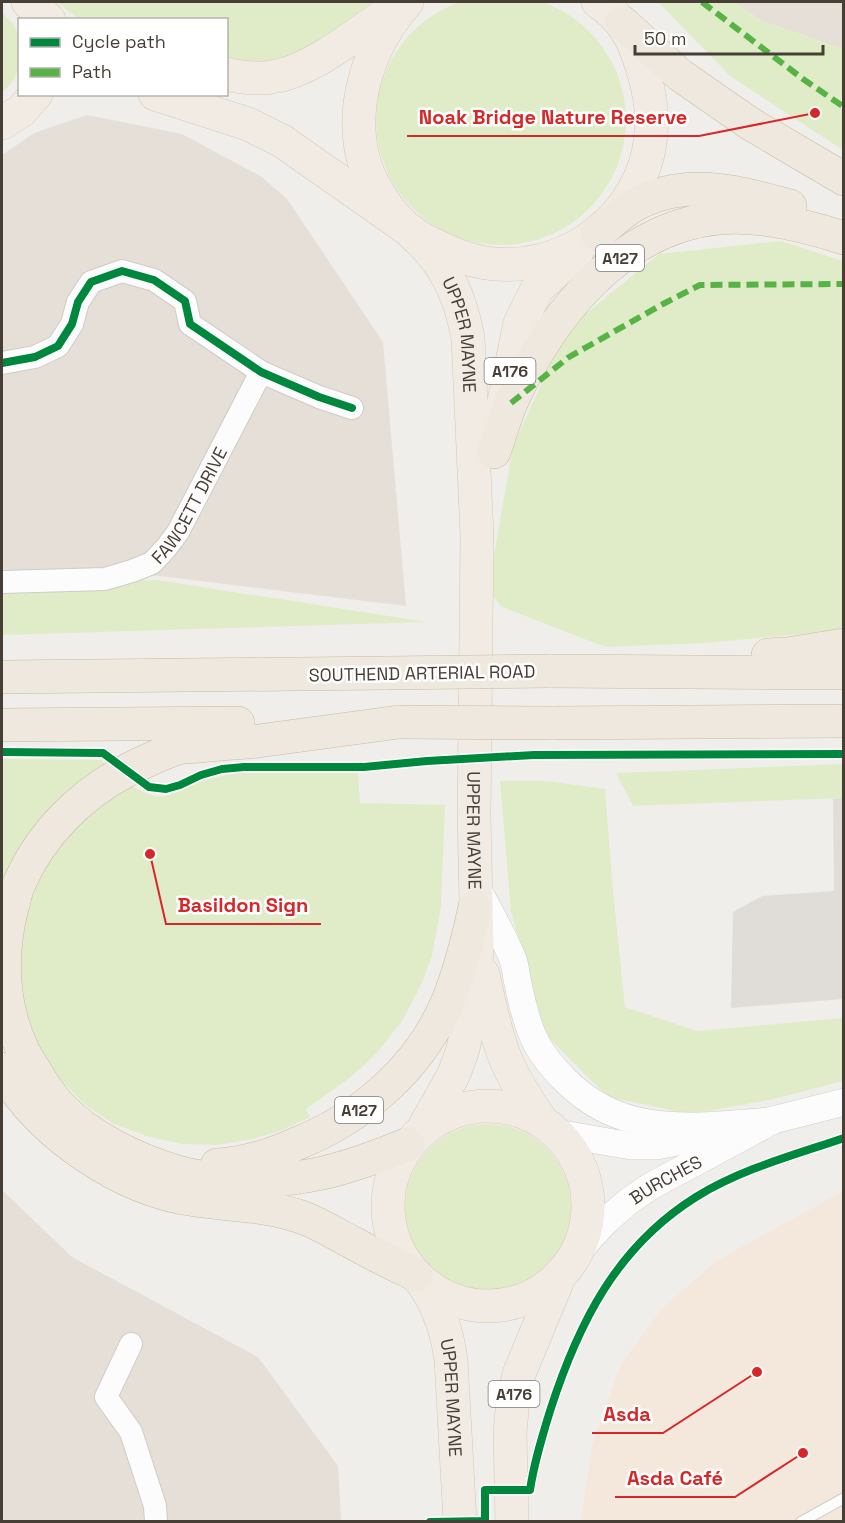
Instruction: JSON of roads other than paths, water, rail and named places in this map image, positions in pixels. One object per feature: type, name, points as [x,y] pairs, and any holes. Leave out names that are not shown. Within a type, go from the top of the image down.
[{"type":"highway","points":[[611,8],[680,75],[749,123],[843,179]]},
{"type":"highway","name":"A127","points":[[597,234],[633,206],[654,196],[703,188],[744,193],[843,222]]},
{"type":"highway","name":"A127","points":[[494,452],[521,382],[569,306],[604,271],[645,242],[672,229],[697,221],[719,218],[750,218],[781,222],[822,230],[843,238]]},
{"type":"highway","points":[[557,671],[787,654],[843,645]]},
{"type":"highway","name":"SOUTHEND ARTERIAL ROAD","points":[[2,677],[557,671],[843,673]]},
{"type":"highway","name":"A127","points":[[2,725],[843,721]]},
{"type":"highway","name":"A127","points":[[399,722],[180,748],[126,771],[93,790],[46,838],[18,885],[5,944],[4,972],[8,1006],[14,1028],[22,1048],[41,1081],[59,1105],[83,1127],[132,1155],[178,1172],[211,1178],[250,1181],[292,1179],[322,1174],[371,1160],[416,1137]]},
{"type":"highway","name":"A127","points":[[132,1155],[189,1166],[225,1165],[256,1159],[311,1138],[358,1112],[404,1070],[436,1026],[467,945],[475,895]]},
{"type":"highway","points":[[2,1069],[28,1107],[81,1154],[111,1171],[165,1194],[193,1200],[278,1210],[300,1216],[418,1277]]},
{"type":"main road","points":[[28,2],[39,18]]},
{"type":"main road","points":[[28,2],[47,18]]},
{"type":"main road","points":[[228,74],[262,78],[290,73],[326,54],[405,2]]},
{"type":"main road","points":[[405,2],[376,47],[362,90],[359,114],[360,139],[366,169],[389,208],[403,225],[422,239],[464,258],[487,263],[510,264],[551,258],[574,249],[597,234],[616,216],[630,198],[645,164],[651,128],[649,89],[636,46],[611,8]]},
{"type":"main road","points":[[2,123],[21,111],[34,96]]},
{"type":"main road","name":"A176","points":[[161,96],[248,124],[282,141],[403,225]]},
{"type":"main road","name":"UPPER MAYNE","points":[[403,225],[427,248],[444,270],[463,314],[468,338],[477,536],[474,814],[477,946],[475,990],[463,1049],[454,1074],[416,1137]]},
{"type":"main road","name":"UPPER MAYNE","points":[[477,536],[520,323],[537,289],[597,234]]},
{"type":"main road","name":"UPPER MAYNE","points":[[477,946],[489,1002],[504,1055],[520,1088],[549,1127]]},
{"type":"main road","points":[[493,1105],[518,1110],[549,1127],[570,1147],[580,1164],[589,1201],[584,1237],[567,1267],[544,1289],[520,1301],[491,1306],[462,1303],[437,1292],[418,1277],[403,1259],[392,1234],[387,1208],[390,1181],[400,1158],[416,1137],[444,1115],[468,1107],[493,1105]]},
{"type":"main road","name":"A176","points":[[512,1521],[510,1433],[513,1399],[519,1374],[567,1267]]},
{"type":"main road","name":"UPPER MAYNE","points":[[418,1277],[429,1292],[442,1320],[452,1360],[460,1521]]},
{"type":"street","points":[[2,363],[35,357],[58,345],[72,324],[78,302],[91,282],[122,271],[154,280],[185,301],[190,324],[261,372],[319,397],[352,408]]},
{"type":"street","name":"FAWCETT DRIVE","points":[[2,582],[105,579],[152,563],[178,532],[261,372]]},
{"type":"street","points":[[475,895],[513,959],[525,1017],[534,1038],[550,1065],[572,1088],[595,1104],[642,1123],[668,1126],[772,1121]]},
{"type":"street","name":"BURCHES","points":[[549,1127],[631,1146],[656,1146],[772,1121],[843,1102]]},
{"type":"street","name":"BURCHES","points":[[567,1267],[589,1239],[629,1201],[651,1186],[772,1121]]},
{"type":"street","points":[[131,1344],[106,1397],[131,1432],[155,1506],[156,1521]]},
{"type":"lane","points":[[801,1521],[843,1498]]},
{"type":"place","name":"Noak Bridge Nature Reserve","points":[[815,113]]},
{"type":"place","name":"Basildon Sign","points":[[150,854]]},
{"type":"place","name":"Asda","points":[[757,1372]]},
{"type":"place","name":"Asda Café","points":[[803,1453]]}]
